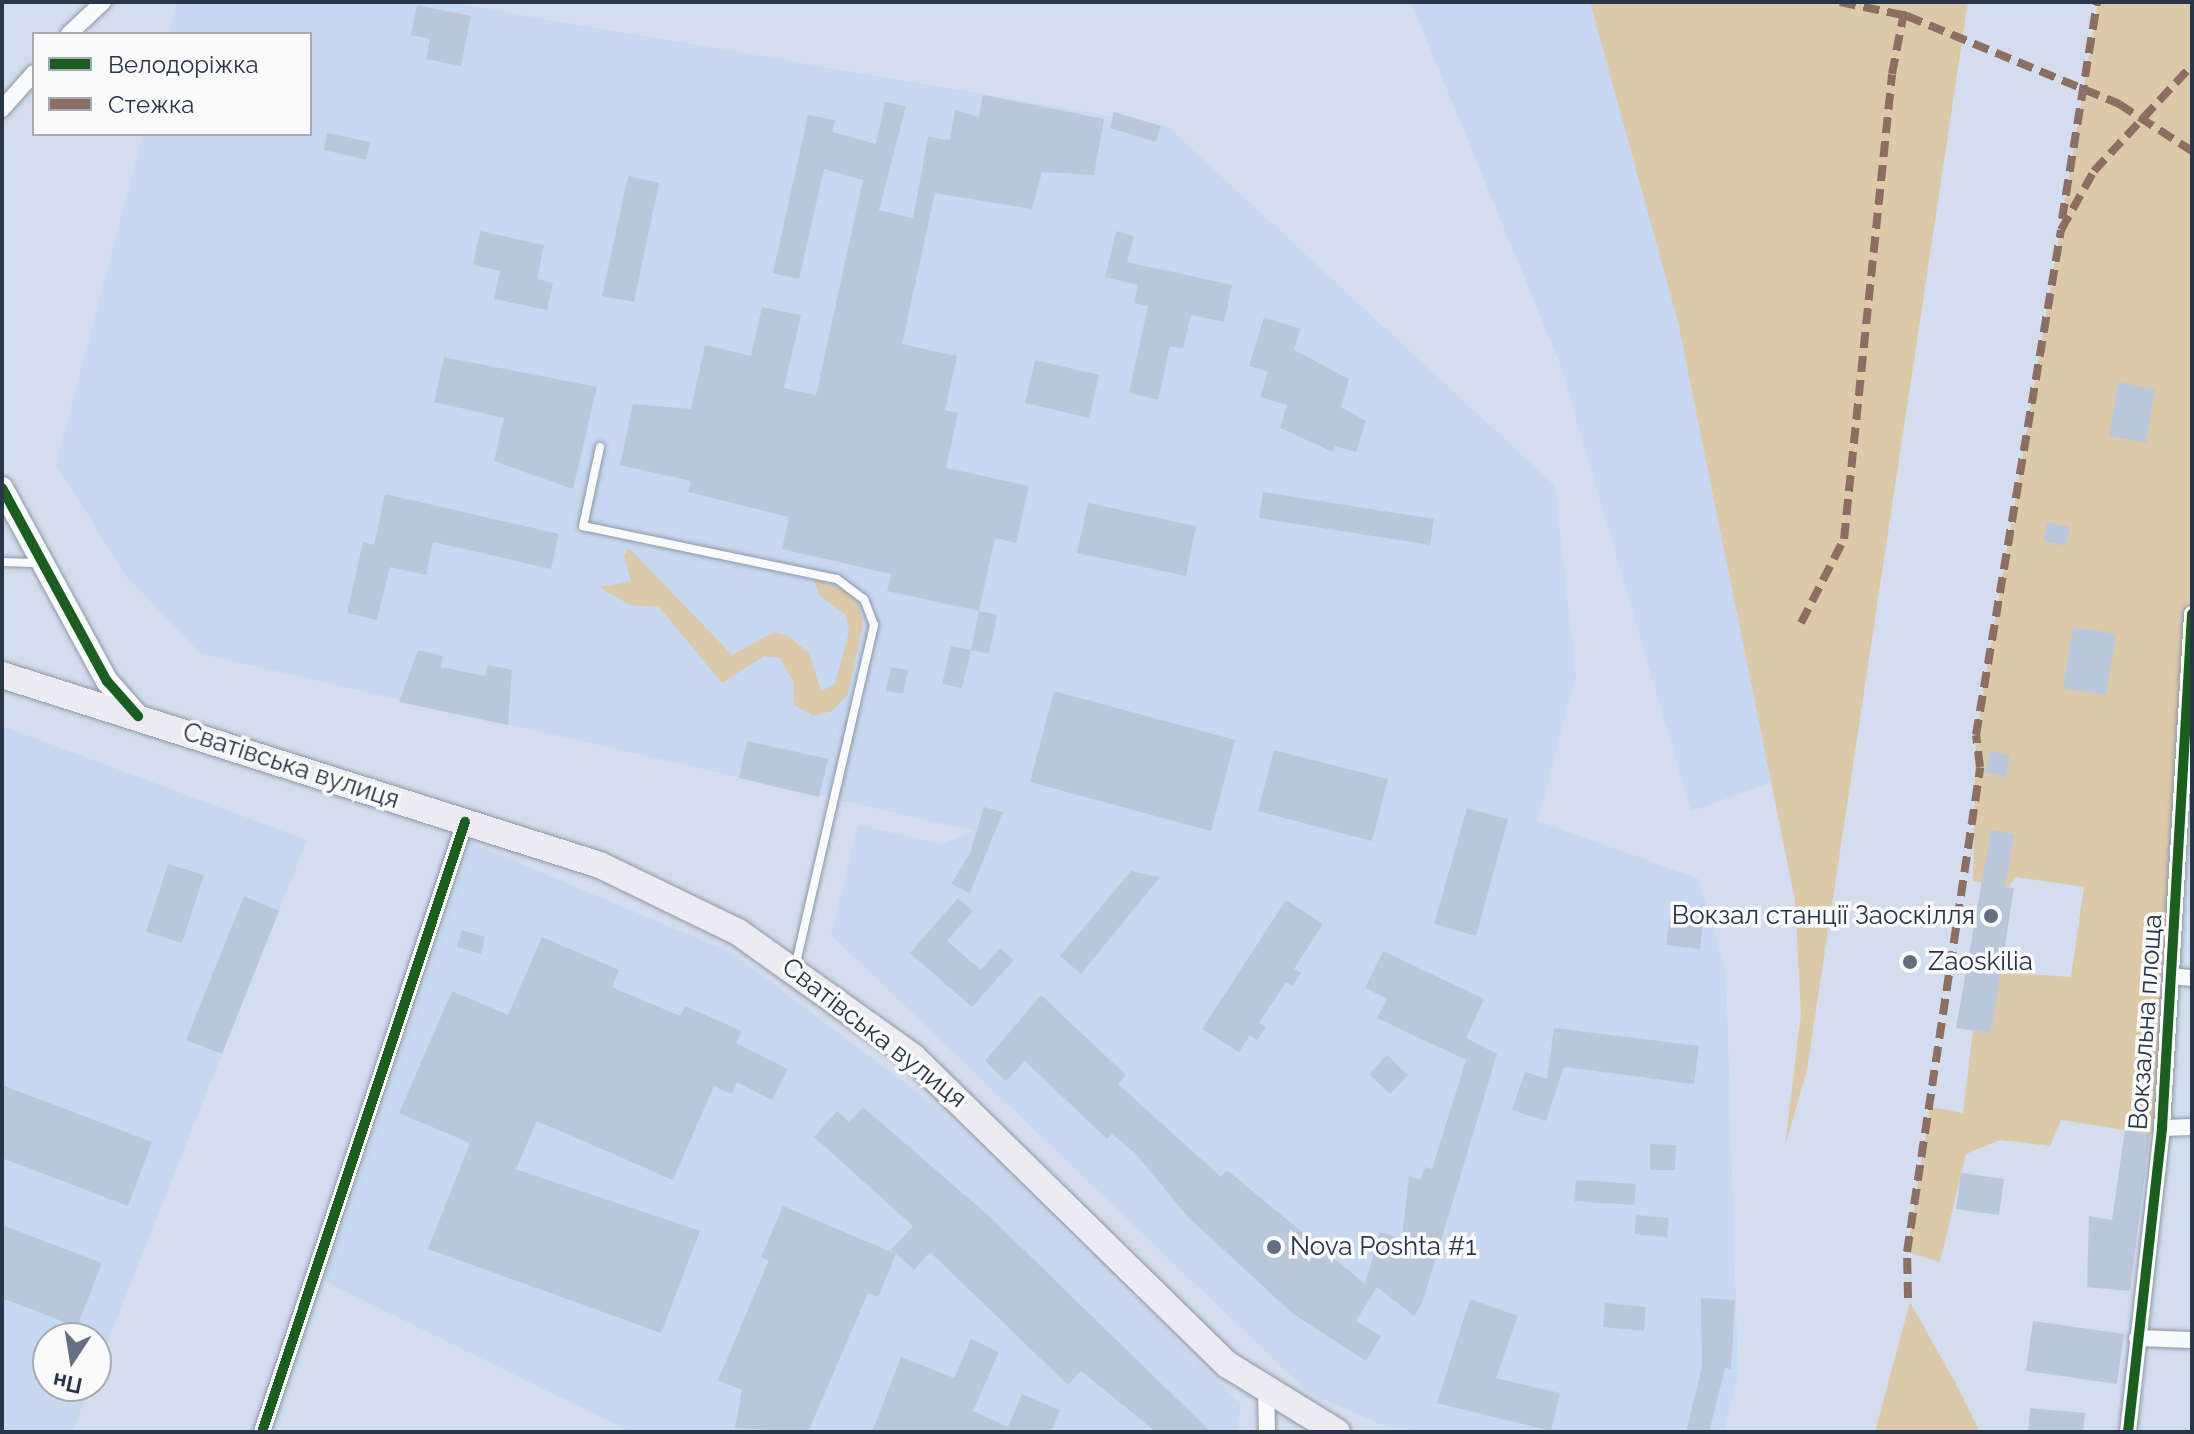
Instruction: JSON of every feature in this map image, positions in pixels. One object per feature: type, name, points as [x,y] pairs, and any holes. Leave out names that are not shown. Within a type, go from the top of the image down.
[{"type":"main road","name":"Сватівська вулиця","points":[[2,675],[600,865],[795,969],[995,1129],[1169,1312],[1266,1390],[1337,1432]]},
{"type":"street","points":[[71,32],[103,2]]},
{"type":"street","points":[[2,109],[32,75]]},
{"type":"street","points":[[2,488],[107,681],[138,716]]},
{"type":"street","name":"Вокзальна площа","points":[[2128,1432],[2162,1128],[2192,614]]},
{"type":"street","points":[[262,1432],[465,822]]},
{"type":"street","points":[[2172,976],[2192,978]]},
{"type":"street","points":[[2162,1128],[2192,1127]]},
{"type":"street","points":[[2137,1338],[2192,1340]]},
{"type":"street","points":[[1266,1390],[1267,1432]]},
{"type":"lane","points":[[600,447],[583,526],[837,579],[864,599],[874,625],[795,969]]},
{"type":"lane","points":[[2,562],[41,563]]},
{"type":"shaded area","points":[[177,2],[446,2],[1167,126],[1555,486],[1576,675],[1538,821],[1699,879],[1726,971],[1738,1376],[1724,1432],[1424,1432],[1383,1425],[1309,1393],[831,935],[858,825],[941,844],[975,831],[201,654],[126,576],[56,464],[142,136],[312,136],[312,32],[170,32]]},
{"type":"shaded area","points":[[1411,2],[1590,2],[1808,770],[1691,811],[1560,364]]},
{"type":"shaded area","points":[[1590,2],[1968,2],[1807,1070],[1785,1146],[1801,1014],[1795,900],[1678,322]]},
{"type":"shaded area","points":[[2098,2],[2192,2],[2192,579],[2161,1136],[2061,1120],[2050,1146],[2000,1140],[1966,1154],[1940,1262],[1907,1252],[1930,1107],[1963,1113],[1973,1030],[1991,1033],[2000,972],[2071,977],[2084,887],[2016,877],[2008,887],[1973,881],[1976,735]]},
{"type":"shaded area","points":[[629,548],[732,655],[774,632],[788,636],[809,653],[821,691],[835,684],[849,632],[846,615],[820,596],[813,578],[845,590],[858,603],[863,624],[848,694],[832,711],[813,716],[794,705],[793,681],[780,658],[764,656],[722,683],[659,607],[630,605],[599,587],[631,581],[624,556]]},
{"type":"shaded area","points":[[2,726],[307,840],[112,1331],[112,1322],[32,1322],[32,1402],[84,1402],[72,1432],[2,1432]]},
{"type":"shaded area","points":[[471,843],[732,953],[945,1113],[1241,1404],[1238,1432],[631,1432],[324,1281]]},
{"type":"shaded area","points":[[1910,1302],[1955,1382],[1980,1432],[1875,1432]]},
{"type":"building","points":[[417,5],[471,16],[461,66],[426,59],[430,39],[411,35]]},
{"type":"building","points":[[983,95],[1104,119],[1094,175],[1042,172],[1032,209],[935,193],[902,344],[957,356],[945,410],[958,413],[946,468],[1029,486],[1016,543],[995,538],[979,611],[887,591],[891,574],[782,549],[789,517],[688,492],[691,481],[620,465],[633,404],[691,409],[705,345],[751,356],[762,307],[801,315],[784,388],[816,395],[863,180],[824,169],[799,279],[773,273],[808,115],[835,120],[832,132],[876,144],[885,102],[906,106],[879,210],[913,218],[928,137],[950,140],[955,110],[979,117]]},
{"type":"building","points":[[1114,112],[1161,126],[1156,142],[1110,128]]},
{"type":"building","points":[[327,133],[370,142],[366,160],[324,150]]},
{"type":"building","points":[[628,176],[659,183],[634,302],[602,296]]},
{"type":"building","points":[[480,231],[544,245],[537,279],[553,283],[547,310],[494,299],[500,271],[473,265]]},
{"type":"building","points":[[1116,231],[1134,236],[1127,262],[1232,285],[1224,322],[1191,315],[1183,349],[1170,346],[1158,400],[1129,393],[1148,306],[1134,303],[1138,285],[1105,277]]},
{"type":"building","points":[[1264,317],[1300,329],[1294,350],[1349,379],[1341,407],[1366,421],[1356,452],[1335,446],[1333,452],[1280,428],[1287,405],[1260,397],[1268,372],[1249,366]]},
{"type":"building","points":[[444,357],[597,387],[573,489],[494,461],[504,418],[434,402]]},
{"type":"building","points":[[1035,360],[1099,375],[1089,418],[1025,403]]},
{"type":"building","points":[[2118,382],[2155,389],[2146,443],[2109,436]]},
{"type":"building","points":[[1263,492],[1434,519],[1430,545],[1259,518]]},
{"type":"building","points":[[385,494],[559,534],[551,569],[433,542],[426,575],[390,567],[377,620],[347,613],[363,542],[374,545]]},
{"type":"building","points":[[1088,503],[1196,526],[1186,576],[1077,553]]},
{"type":"building","points":[[2047,522],[2070,527],[2066,546],[2044,541]]},
{"type":"building","points":[[979,611],[997,615],[989,654],[971,650]]},
{"type":"building","points":[[2073,627],[2116,634],[2106,695],[2063,688]]},
{"type":"building","points":[[951,646],[971,650],[962,688],[942,684]]},
{"type":"building","points":[[418,650],[443,656],[441,667],[485,676],[488,665],[512,670],[508,725],[399,702]]},
{"type":"building","points":[[891,667],[908,670],[903,694],[886,691]]},
{"type":"building","points":[[1054,691],[1235,740],[1211,831],[1030,782]]},
{"type":"building","points":[[747,741],[828,759],[819,797],[739,778]]},
{"type":"building","points":[[1274,750],[1388,779],[1372,841],[1258,811]]},
{"type":"building","points":[[1990,751],[2010,755],[2006,777],[1985,773]]},
{"type":"building","points":[[984,807],[1003,812],[970,893],[951,884],[970,853]]},
{"type":"building","points":[[1467,808],[1508,819],[1476,936],[1434,924]]},
{"type":"building","points":[[1991,830],[2014,834],[2005,887],[2014,888],[1991,1033],[1956,1028]]},
{"type":"building","points":[[168,864],[204,875],[182,943],[146,932]]},
{"type":"building","points":[[1131,871],[1160,877],[1081,974],[1060,956]]},
{"type":"building","points":[[244,896],[279,911],[222,1054],[186,1040]]},
{"type":"building","points":[[958,898],[973,911],[947,941],[981,970],[1000,948],[1014,960],[972,1007],[910,953]]},
{"type":"building","points":[[1286,900],[1323,924],[1294,969],[1301,973],[1293,986],[1286,982],[1259,1023],[1266,1027],[1257,1040],[1250,1035],[1239,1052],[1202,1029]]},
{"type":"building","points":[[1670,916],[1703,921],[1700,949],[1666,945]]},
{"type":"building","points":[[462,930],[485,937],[481,954],[457,947]]},
{"type":"building","points":[[542,937],[619,970],[612,987],[680,1016],[685,1006],[742,1031],[736,1043],[788,1069],[772,1100],[737,1082],[732,1094],[714,1086],[673,1180],[537,1121],[516,1169],[700,1231],[661,1333],[428,1249],[470,1143],[399,1113],[452,991],[508,1015]]},
{"type":"building","points":[[1383,951],[1484,999],[1466,1038],[1497,1054],[1422,1304],[1414,1316],[1377,1287],[1356,1321],[1381,1336],[1366,1361],[1292,1313],[1187,1216],[1135,1153],[1112,1134],[1107,1139],[1025,1061],[1006,1081],[985,1061],[1041,995],[1126,1075],[1118,1084],[1221,1177],[1227,1170],[1365,1284],[1380,1232],[1402,1239],[1409,1176],[1421,1180],[1425,1167],[1432,1169],[1466,1060],[1377,1018],[1387,999],[1365,988]]},
{"type":"building","points":[[1554,1028],[1699,1046],[1694,1084],[1564,1067],[1546,1121],[1512,1110],[1525,1072],[1547,1079]]},
{"type":"building","points":[[1387,1055],[1408,1075],[1390,1094],[1369,1074]]},
{"type":"building","points":[[2,1085],[152,1142],[128,1206],[2,1158]]},
{"type":"building","points":[[863,1107],[989,1216],[1211,1432],[1156,1432],[1081,1371],[1068,1385],[930,1252],[914,1270],[891,1250],[913,1226],[814,1137],[837,1111],[849,1122]]},
{"type":"building","points":[[2125,1130],[2150,1134],[2130,1291],[2087,1287],[2089,1216],[2112,1220]]},
{"type":"building","points":[[1650,1144],[1676,1145],[1675,1170],[1650,1170]]},
{"type":"building","points":[[1961,1173],[2004,1179],[1999,1215],[1956,1209]]},
{"type":"building","points":[[1576,1180],[1636,1184],[1634,1205],[1574,1201]]},
{"type":"building","points":[[783,1206],[896,1254],[878,1297],[868,1293],[808,1432],[735,1428],[742,1390],[718,1380],[769,1260],[761,1257]]},
{"type":"building","points":[[1636,1215],[1669,1218],[1667,1237],[1634,1234]]},
{"type":"building","points":[[2,1225],[102,1263],[79,1322],[64,1322],[2,1298]]},
{"type":"building","points":[[1701,1298],[1735,1300],[1731,1369],[1725,1368],[1709,1432],[1686,1432],[1702,1367]]},
{"type":"building","points":[[1470,1299],[1518,1316],[1496,1378],[1560,1393],[1551,1431],[1437,1403]]},
{"type":"building","points":[[1605,1303],[1646,1307],[1644,1331],[1603,1327]]},
{"type":"building","points":[[2033,1321],[2124,1334],[2117,1384],[2026,1371]]},
{"type":"building","points":[[971,1339],[999,1352],[973,1411],[1008,1427],[1022,1394],[1060,1410],[1051,1432],[872,1432],[901,1357],[954,1378]]},
{"type":"building","points":[[2030,1408],[2085,1413],[2083,1432],[2028,1432]]},
{"type":"marked path","points":[[1840,2],[1907,16],[2119,104],[2192,151]]},
{"type":"marked path","points":[[1801,623],[1844,539],[1892,74],[1906,2]]},
{"type":"marked path","points":[[2062,219],[2097,2]]},
{"type":"marked path","points":[[1908,1298],[1907,1252],[1980,767],[1976,735],[2061,230],[2094,171],[2192,65]]},
{"type":"cycle path","points":[[2,488],[107,681],[138,716]]},
{"type":"cycle path","points":[[2128,1432],[2162,1128],[2192,614]]},
{"type":"cycle path","points":[[262,1432],[465,822]]},
{"type":"place","name":"Вокзал станції Заоскілля","points":[[1991,916]]},
{"type":"place","name":"Zaoskilia","points":[[1910,962]]},
{"type":"place","name":"Nova Poshta #1","points":[[1274,1247]]}]
